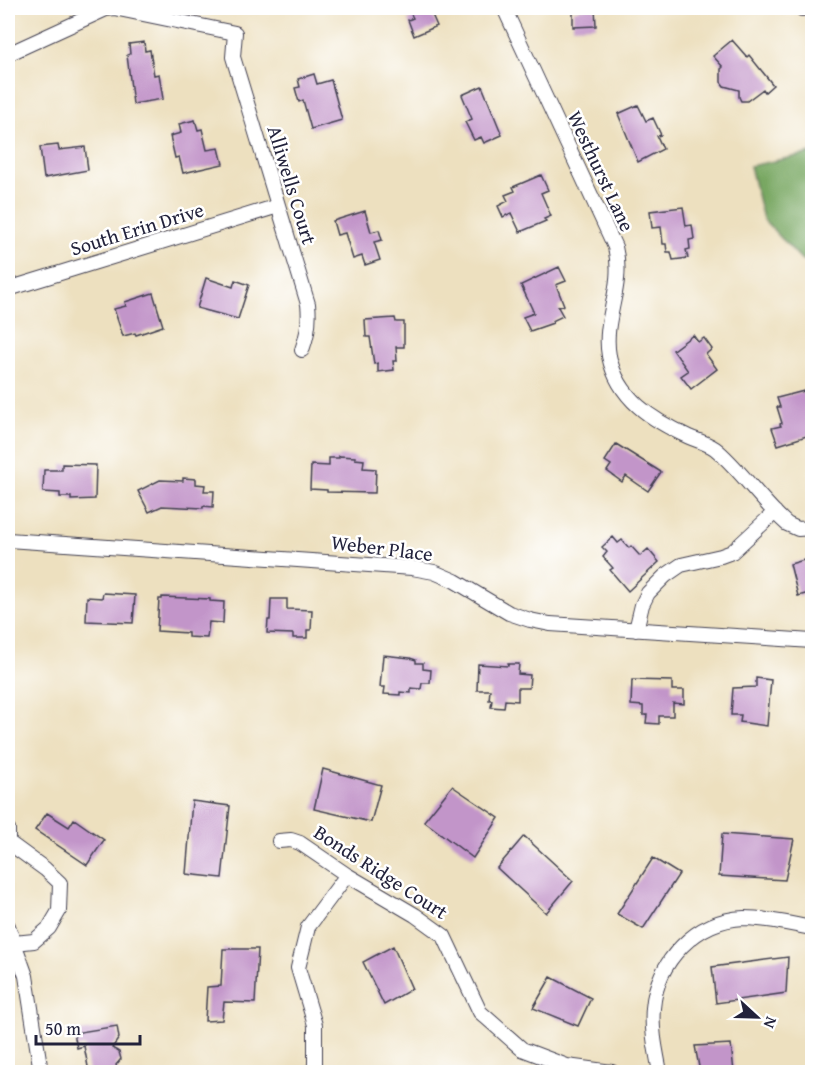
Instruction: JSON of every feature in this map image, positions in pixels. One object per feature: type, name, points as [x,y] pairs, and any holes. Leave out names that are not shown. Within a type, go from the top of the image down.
[{"type":"street","name":"Alliwells Court","points":[[8,54],[106,9],[114,8],[235,33],[233,57],[308,304],[310,319],[308,335],[302,350]]},
{"type":"street","name":"Westhurst Lane","points":[[504,8],[615,247],[618,283],[607,340],[614,374],[633,403],[662,424],[716,449],[775,512]]},
{"type":"street","name":"South Erin Drive","points":[[8,289],[278,206]]},
{"type":"street","points":[[636,630],[642,605],[648,593],[665,576],[681,565],[732,552],[775,512],[793,527],[805,530],[813,528]]},
{"type":"street","name":"Weber Place","points":[[8,540],[412,568],[434,572],[492,604],[530,620],[550,624],[813,641]]},
{"type":"street","points":[[8,829],[8,842],[60,883],[59,911],[49,928],[34,941],[14,943]]},
{"type":"street","name":"Bonds Ridge Court","points":[[279,841],[291,840],[300,843],[415,915],[444,936],[480,1012],[522,1049],[567,1066],[612,1072]]},
{"type":"street","points":[[312,1072],[315,1065],[315,1025],[298,969],[308,927],[347,874]]},
{"type":"street","points":[[660,1072],[652,1023],[653,1006],[662,974],[685,942],[711,926],[732,920],[753,919],[813,928]]},
{"type":"street","points":[[8,926],[26,976],[41,1072]]},
{"type":"green space","points":[[812,153],[812,261],[802,260],[763,219],[750,166]]},
{"type":"building","points":[[408,8],[429,8],[437,26],[414,36],[408,20],[413,18]]},
{"type":"building","points":[[579,8],[595,8],[596,26],[573,27],[573,10],[579,10]]},
{"type":"building","points":[[732,40],[747,57],[749,55],[773,85],[765,92],[763,89],[747,101],[741,101],[739,90],[724,86],[721,82],[723,67],[713,56]]},
{"type":"building","points":[[144,42],[145,51],[150,50],[154,75],[159,74],[163,99],[133,104],[127,55],[130,54],[129,44]]},
{"type":"building","points":[[314,74],[317,84],[331,80],[342,120],[311,129],[303,100],[299,102],[295,88],[300,87],[298,79]]},
{"type":"building","points":[[482,86],[502,135],[484,143],[481,137],[474,140],[465,122],[472,119],[462,95]]},
{"type":"building","points":[[638,105],[646,121],[653,118],[661,135],[657,136],[663,149],[638,162],[618,114]]},
{"type":"building","points":[[195,120],[198,130],[202,129],[207,150],[219,148],[223,164],[183,173],[179,157],[175,158],[170,136],[181,133],[179,124]]},
{"type":"building","points":[[58,145],[59,150],[85,147],[88,170],[44,178],[40,147]]},
{"type":"building","points":[[541,175],[548,190],[541,193],[551,216],[544,219],[546,221],[520,232],[511,213],[503,217],[498,206],[508,201],[505,195],[515,191],[513,187]]},
{"type":"building","points":[[683,207],[686,226],[692,225],[694,239],[689,240],[690,249],[686,250],[688,258],[673,260],[671,252],[667,252],[666,244],[663,244],[661,227],[652,228],[650,211]]},
{"type":"building","points":[[365,211],[371,232],[379,230],[382,240],[374,242],[380,260],[365,265],[362,256],[353,259],[345,233],[337,235],[333,221]]},
{"type":"building","points":[[559,267],[566,281],[556,285],[564,305],[558,307],[563,316],[552,321],[553,323],[530,331],[523,317],[534,313],[521,285]]},
{"type":"building","points":[[206,278],[233,287],[235,280],[249,285],[238,319],[197,308]]},
{"type":"building","points":[[153,293],[163,326],[136,335],[135,333],[123,336],[114,309],[126,306],[125,302]]},
{"type":"building","points":[[395,318],[396,322],[404,322],[404,347],[396,347],[397,361],[393,361],[394,370],[378,372],[378,363],[374,364],[370,337],[366,337],[365,320]]},
{"type":"building","points":[[693,335],[698,342],[704,338],[712,349],[706,354],[717,369],[691,389],[681,376],[688,371],[673,350]]},
{"type":"building","points":[[804,391],[805,395],[813,399],[813,434],[778,445],[772,428],[781,426],[782,423],[777,398]]},
{"type":"building","points":[[616,444],[661,472],[648,491],[626,476],[622,482],[607,471],[611,465],[605,461]]},
{"type":"building","points":[[339,456],[364,460],[363,468],[376,469],[375,493],[327,492],[327,490],[310,489],[311,465],[329,466],[329,458],[339,458]]},
{"type":"building","points":[[62,464],[96,465],[95,499],[71,500],[71,497],[60,497],[60,493],[43,492],[44,470],[62,470]]},
{"type":"building","points":[[183,478],[196,479],[196,484],[205,485],[204,491],[214,491],[213,507],[162,506],[149,512],[138,491],[160,480],[183,481]]},
{"type":"building","points":[[613,537],[618,543],[622,540],[629,548],[631,546],[640,556],[648,549],[659,562],[628,591],[610,570],[613,568],[603,557],[607,552],[602,547]]},
{"type":"building","points":[[804,560],[806,568],[813,566],[813,592],[798,596],[790,564]]},
{"type":"building","points":[[103,593],[135,595],[133,623],[86,621],[87,597],[102,598]]},
{"type":"building","points":[[162,597],[210,599],[210,601],[224,602],[223,623],[209,622],[207,638],[188,637],[188,633],[157,631],[159,599]]},
{"type":"building","points":[[271,599],[287,599],[287,609],[312,610],[311,630],[307,630],[307,638],[293,638],[293,634],[267,633]]},
{"type":"building","points":[[383,655],[410,658],[416,660],[416,663],[423,663],[423,669],[431,670],[430,683],[422,683],[421,689],[411,688],[411,693],[384,694],[385,687],[380,687]]},
{"type":"building","points":[[478,664],[508,666],[508,664],[519,664],[518,674],[530,675],[529,688],[518,688],[518,701],[505,700],[504,708],[491,707],[490,690],[477,690]]},
{"type":"building","points":[[756,678],[771,680],[767,726],[740,722],[741,715],[731,715],[733,688],[756,687]]},
{"type":"building","points":[[632,680],[672,681],[672,690],[684,690],[684,704],[673,703],[673,716],[659,716],[659,724],[646,723],[647,715],[643,715],[643,706],[631,705]]},
{"type":"building","points":[[323,769],[381,785],[371,822],[314,809]]},
{"type":"building","points":[[452,786],[499,818],[473,858],[424,821]]},
{"type":"building","points":[[192,801],[230,806],[222,878],[186,874]]},
{"type":"building","points":[[47,813],[69,827],[74,819],[104,840],[87,865],[35,830]]},
{"type":"building","points":[[722,834],[794,839],[785,880],[719,876]]},
{"type":"building","points":[[524,836],[573,881],[546,913],[497,868]]},
{"type":"building","points":[[653,858],[679,874],[643,929],[617,914]]},
{"type":"building","points":[[393,946],[412,989],[384,1005],[363,962]]},
{"type":"building","points":[[223,949],[258,949],[255,1003],[224,1002],[222,1020],[205,1021],[207,987],[221,986]]},
{"type":"building","points":[[788,957],[786,993],[716,1003],[712,967]]},
{"type":"building","points":[[551,977],[591,998],[578,1026],[533,1008]]},
{"type":"building","points":[[117,1026],[119,1038],[112,1048],[119,1052],[121,1059],[116,1065],[118,1072],[89,1072],[84,1046],[77,1048],[74,1033]]},
{"type":"building","points":[[731,1044],[734,1072],[700,1072],[695,1046]]}]
